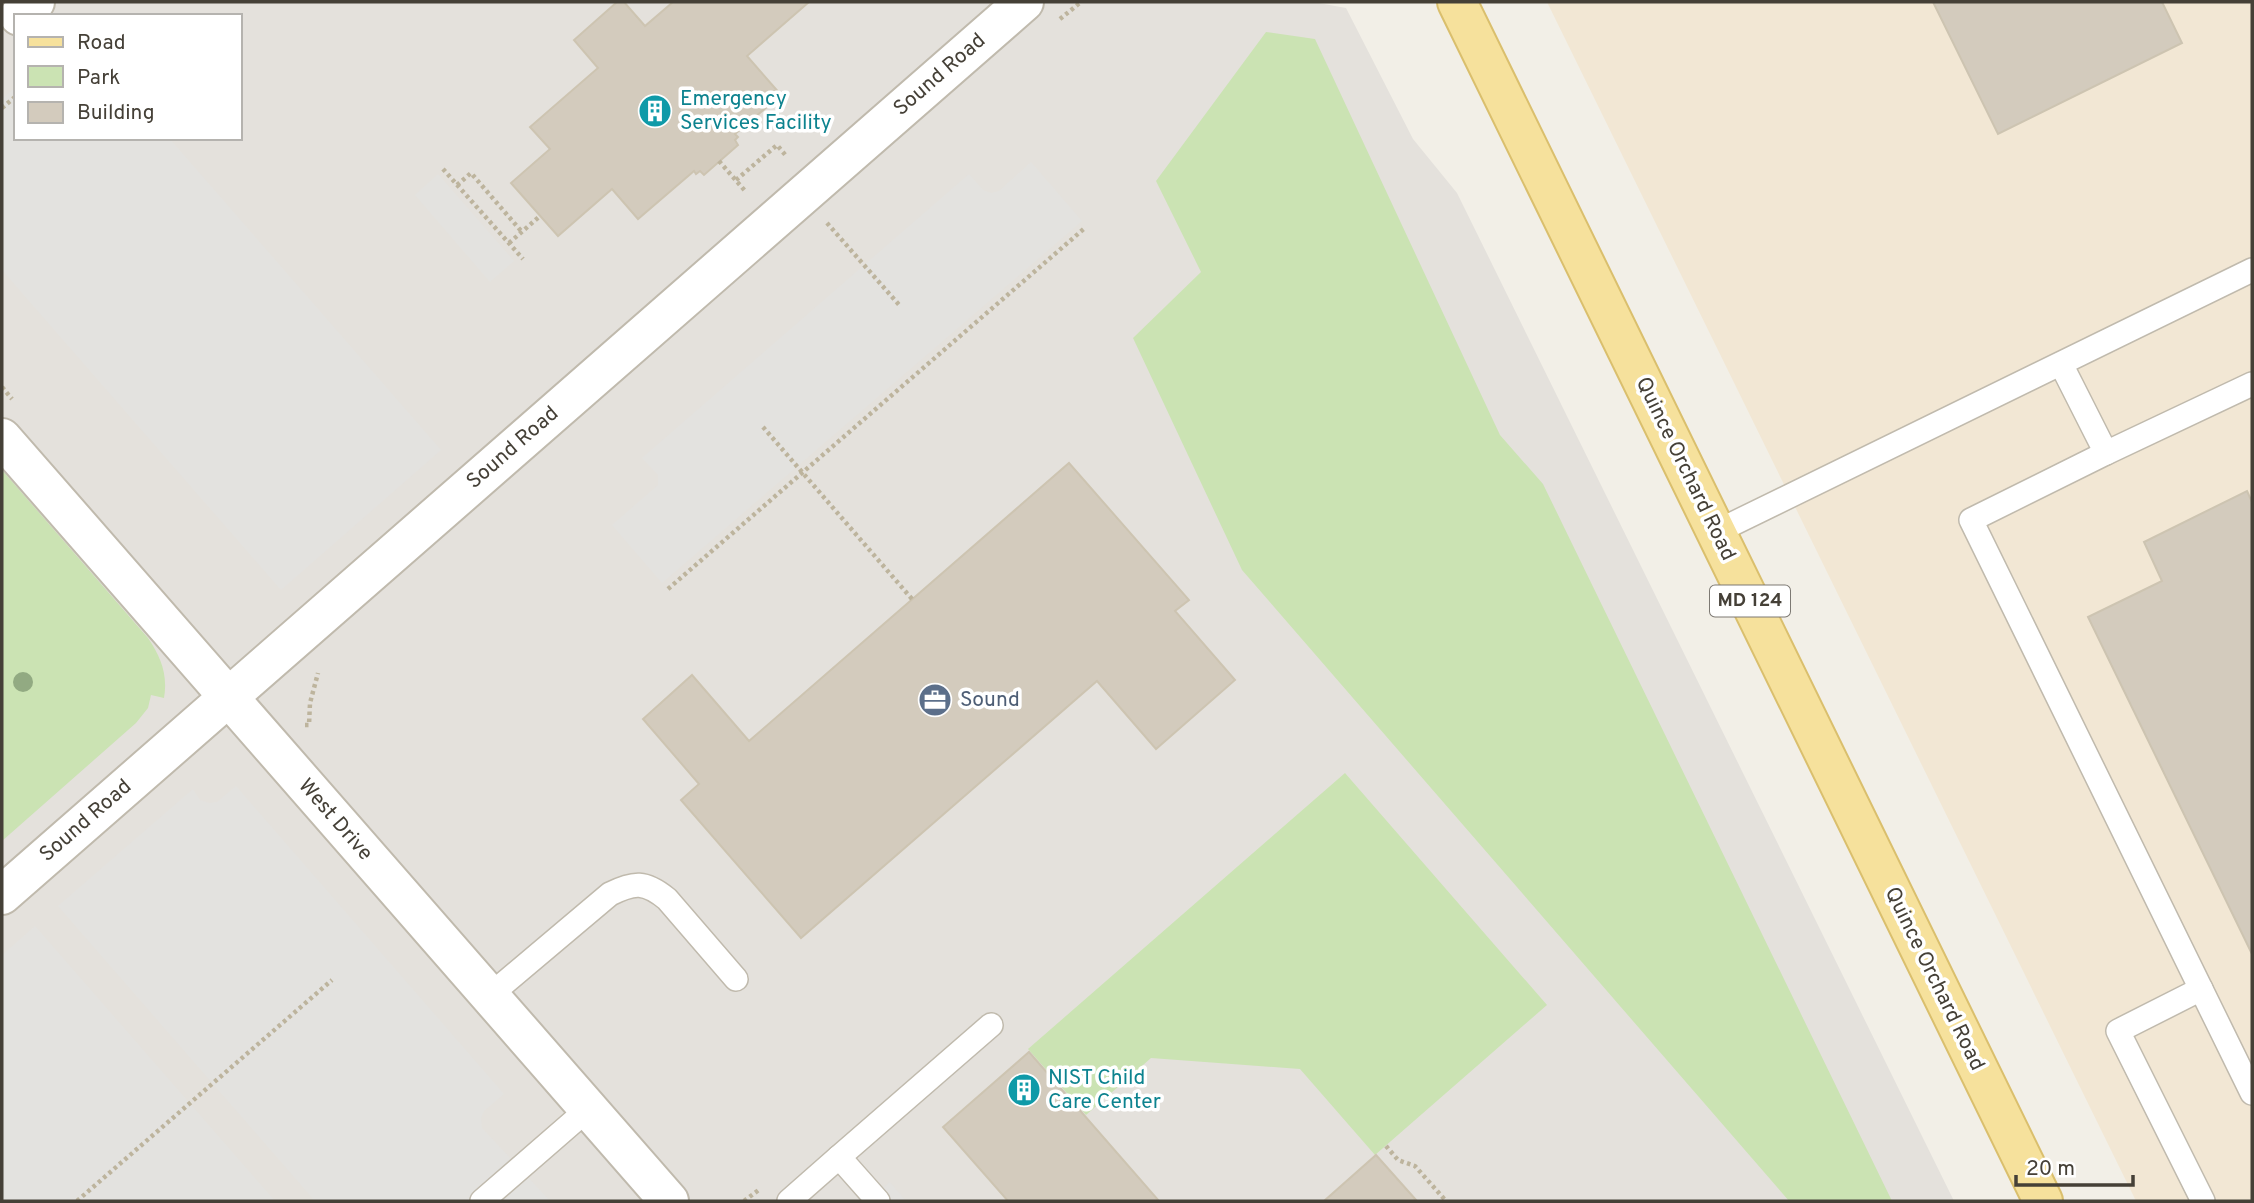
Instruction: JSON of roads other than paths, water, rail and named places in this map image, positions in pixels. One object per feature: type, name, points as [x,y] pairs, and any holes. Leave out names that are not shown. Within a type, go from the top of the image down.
[{"type":"main road","name":"Quince Orchard Road","points":[[1457,2],[2043,1201]]},
{"type":"street","points":[[21,14],[35,2]]},
{"type":"street","name":"Sound Road","points":[[2,895],[1024,2]]},
{"type":"street","name":"West Drive","points":[[2,438],[668,1201]]},
{"type":"lane","points":[[1716,533],[2252,270]]},
{"type":"lane","points":[[2060,364],[2106,453]]},
{"type":"lane","points":[[2252,384],[1971,520],[2252,1093]]},
{"type":"lane","points":[[489,996],[610,894],[624,886],[641,884],[655,889],[667,899],[736,979]]},
{"type":"lane","points":[[2201,989],[2118,1031],[2203,1201]]},
{"type":"lane","points":[[789,1201],[991,1025]]},
{"type":"lane","points":[[482,1201],[588,1109]]},
{"type":"lane","points":[[839,1157],[878,1201]]},
{"type":"place","name":"Emergency Services Facility","points":[[655,111]]},
{"type":"place","name":"Sound","points":[[935,700]]},
{"type":"place","name":"NIST Child Care Center","points":[[1024,1090]]}]
